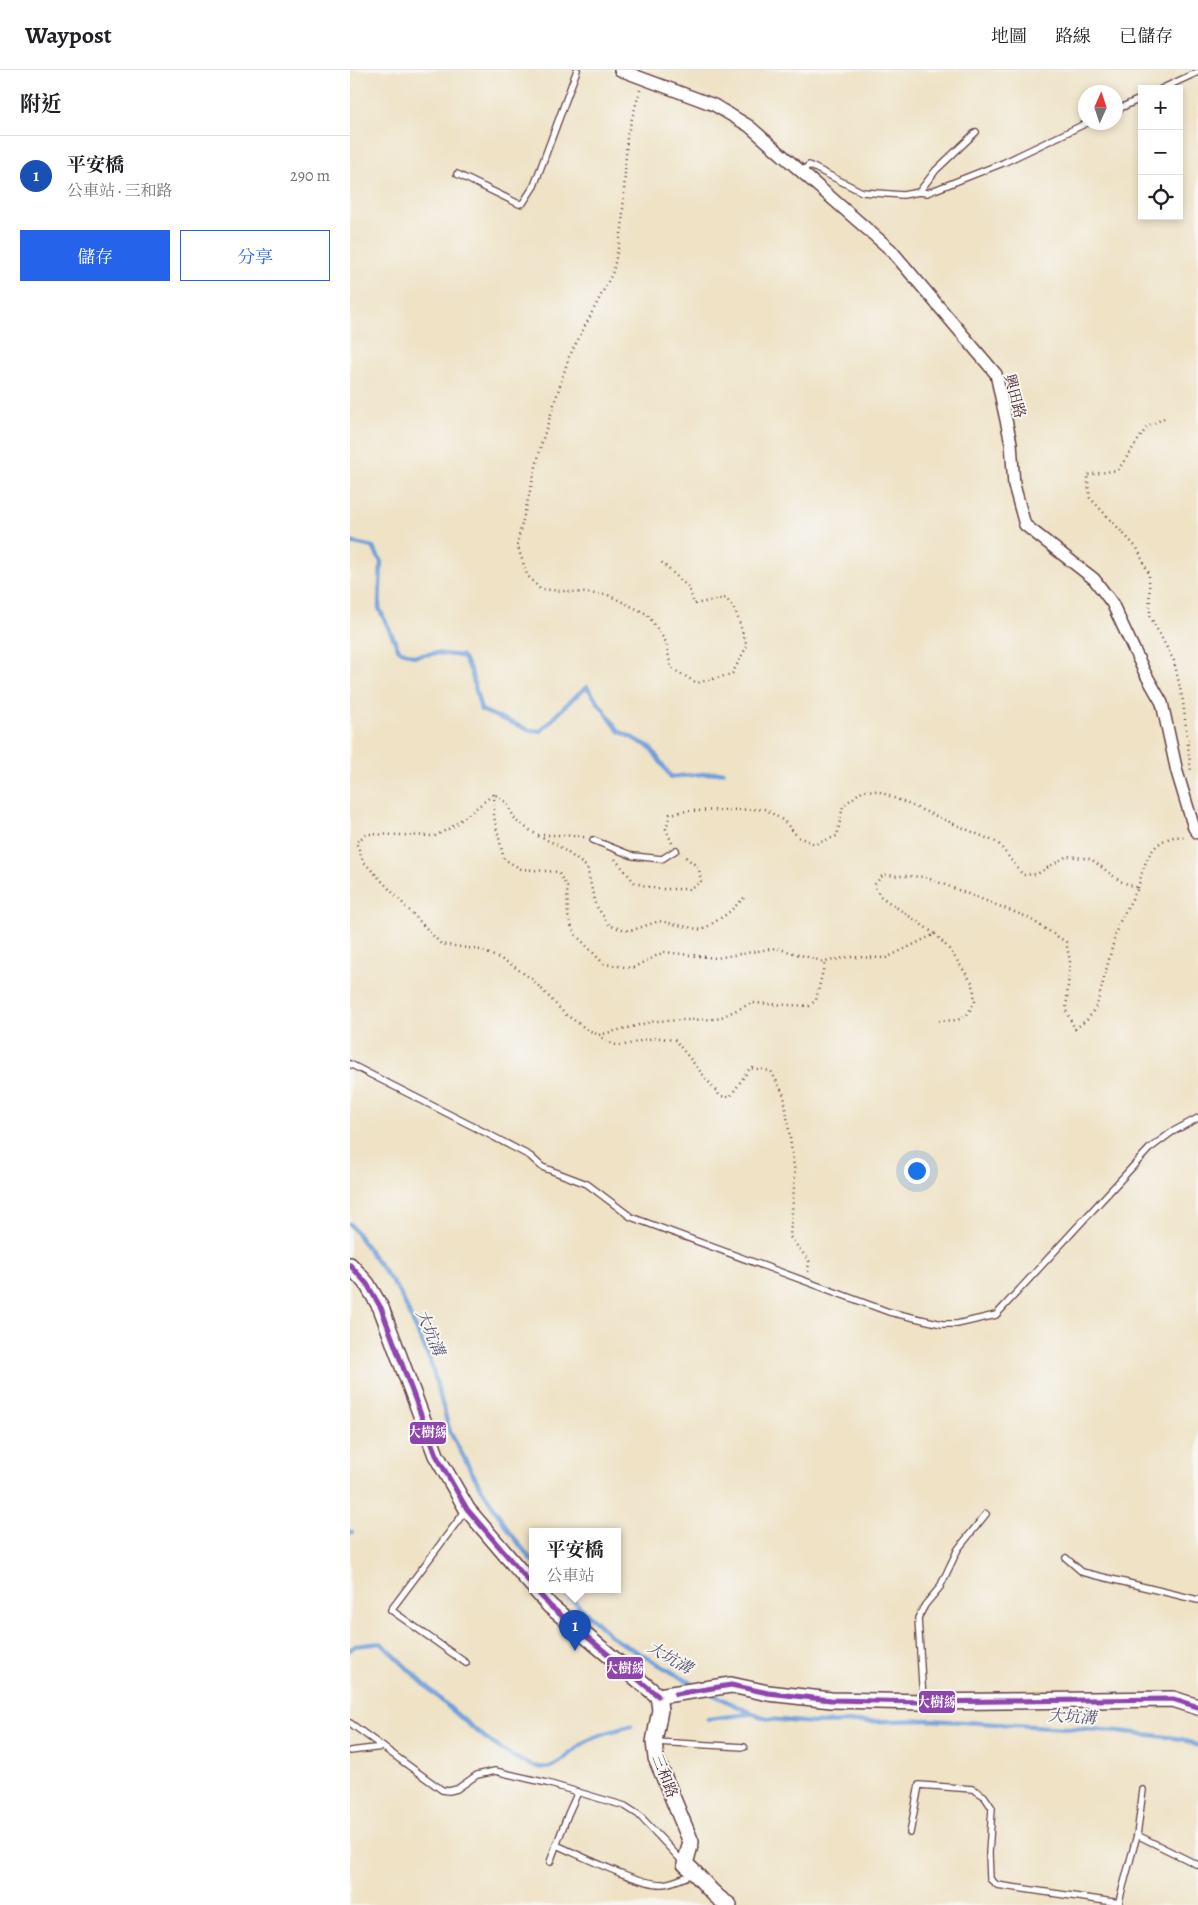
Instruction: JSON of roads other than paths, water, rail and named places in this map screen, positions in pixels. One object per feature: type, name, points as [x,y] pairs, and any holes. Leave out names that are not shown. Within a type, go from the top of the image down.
[{"type":"main road","points":[[350,1265],[367,1284],[381,1308],[436,1456],[467,1509],[529,1581]]},
{"type":"main road","points":[[539,1593],[550,1606],[658,1696],[731,1685],[768,1693],[831,1700],[923,1702],[1173,1698],[1198,1707]]},
{"type":"main road","name":"三和路","points":[[658,1696],[660,1710],[654,1742],[659,1766],[691,1842],[691,1868]]},
{"type":"main road","points":[[691,1868],[722,1903]]},
{"type":"street","name":"興田路","points":[[620,70],[714,105],[749,126],[891,250],[996,374],[1011,442],[1014,485],[1025,525],[1094,579],[1112,603],[1145,674],[1162,703],[1177,772],[1196,830]]},
{"type":"lane","points":[[457,174],[519,204],[523,203],[534,186],[577,70]]},
{"type":"lane","points":[[1170,85],[1198,72]]},
{"type":"lane","points":[[1123,107],[1138,100]]},
{"type":"lane","points":[[801,172],[809,165],[862,192],[903,195],[919,192],[927,193],[1003,163],[1078,127]]},
{"type":"lane","points":[[919,192],[936,170],[976,132]]},
{"type":"lane","points":[[593,840],[633,856],[662,859],[676,850]]},
{"type":"lane","points":[[350,1064],[530,1156],[542,1167],[587,1184],[631,1218],[889,1312],[942,1324],[957,1324],[996,1315],[1149,1149],[1172,1132],[1198,1118]]},
{"type":"lane","points":[[466,1663],[391,1610],[467,1509]]},
{"type":"lane","points":[[923,1702],[918,1618],[925,1605],[940,1587],[958,1549],[986,1514]]},
{"type":"lane","points":[[1066,1558],[1082,1572],[1198,1600]]},
{"type":"lane","points":[[350,1723],[442,1790],[457,1789],[477,1775],[495,1771],[625,1806],[639,1815],[691,1868],[672,1883],[661,1884],[636,1878],[556,1845]]},
{"type":"lane","points":[[654,1742],[744,1746]]},
{"type":"lane","points":[[350,1751],[383,1747]]},
{"type":"lane","points":[[910,1833],[919,1785],[973,1789],[984,1796],[992,1808],[989,1853],[990,1879],[997,1885],[1119,1904],[1138,1835],[1143,1790]]},
{"type":"lane","points":[[550,1862],[578,1792]]},
{"type":"lane","points":[[1138,1835],[1198,1865]]},
{"type":"waterway","points":[[350,542],[373,547],[381,562],[379,608],[399,650],[415,656],[436,653],[462,656],[471,671],[481,710],[529,730],[541,731],[572,699],[587,687],[619,731],[650,747],[671,777],[723,772]]},
{"type":"waterway","name":"大坑溝","points":[[350,1224],[400,1293],[430,1360],[450,1432],[478,1483],[509,1531],[529,1557]]},
{"type":"waterway","name":"大坑溝","points":[[565,1593],[613,1638],[696,1686]]},
{"type":"waterway","points":[[350,1650],[355,1646],[381,1643],[462,1719],[511,1755],[533,1765],[550,1767],[593,1738],[631,1726]]},
{"type":"waterway","name":"大坑溝","points":[[710,1693],[751,1713],[769,1719],[813,1723],[929,1720],[1119,1731],[1182,1739],[1198,1746]]},
{"type":"waterway","points":[[708,1719],[749,1714]]},
{"type":"place","name":"平安橋","points":[[575,1651]]}]
